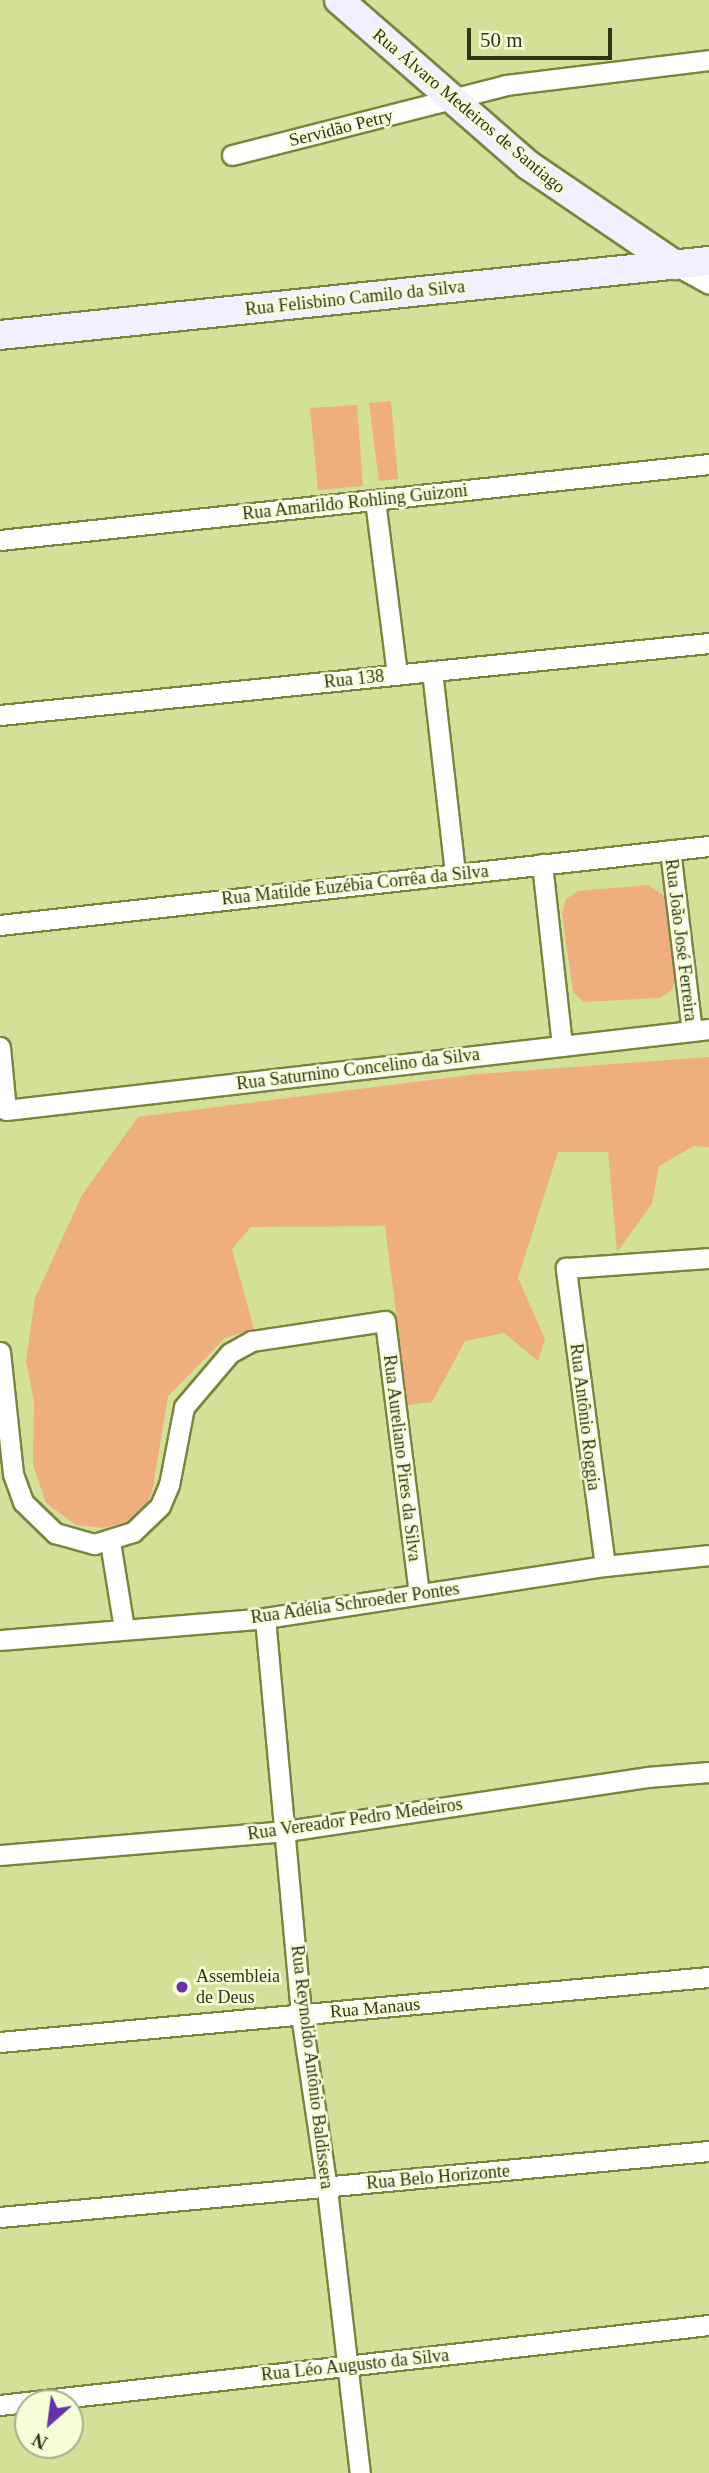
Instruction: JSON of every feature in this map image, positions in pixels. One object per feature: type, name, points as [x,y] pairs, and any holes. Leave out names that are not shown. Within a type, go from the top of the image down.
[{"type":"street","name":"Rua Álvaro Medeiros de Santiago","points":[[339,0],[449,98],[553,184],[675,265],[709,284]]},
{"type":"street","name":"Servidão Petry","points":[[232,155],[384,119],[449,98],[506,85],[709,60]]},
{"type":"street","name":"Rua Felisbino Camilo da Silva","points":[[0,335],[709,261]]},
{"type":"street","name":"Rua Amarildo Rohling Guizoni","points":[[0,540],[709,464]]},
{"type":"street","points":[[376,500],[397,675]]},
{"type":"street","name":"Rua 138","points":[[0,715],[709,643]]},
{"type":"street","points":[[432,671],[455,874]]},
{"type":"street","name":"Rua Matilde Euzébia Corrêa da Silva","points":[[0,925],[709,846]]},
{"type":"street","name":"Rua João José Ferreira","points":[[670,850],[701,1030]]},
{"type":"street","points":[[542,864],[562,1046]]},
{"type":"street","name":"Rua Saturnino Concelino da Silva","points":[[0,1047],[6,1110],[701,1030]]},
{"type":"street","name":"Rua Antônio Roggia","points":[[605,1566],[566,1268],[709,1258]]},
{"type":"street","name":"Rua Aureliano Pires da Silva","points":[[110,1542],[144,1524],[165,1497],[184,1407],[230,1353],[253,1341],[385,1321],[419,1594]]},
{"type":"street","points":[[0,1352],[6,1475],[23,1502],[44,1526],[82,1543],[110,1542],[124,1628]]},
{"type":"street","name":"Rua Adélia Schroeder Pontes","points":[[0,1640],[265,1618],[605,1566],[709,1555]]},
{"type":"street","name":"Rua Reynoldo Antônio Baldissera","points":[[265,1618],[301,2015],[327,2189],[360,2473]]},
{"type":"street","name":"Rua Vereador Pedro Medeiros","points":[[0,1854],[286,1831],[648,1777],[709,1772]]},
{"type":"street","name":"Rua Manaus","points":[[0,2042],[709,1977]]},
{"type":"street","name":"Rua Belo Horizonte","points":[[0,2217],[327,2189],[709,2151]]},
{"type":"street","name":"Rua Léo Augusto da Silva","points":[[0,2405],[709,2325]]},
{"type":"shaded area","points":[[391,401],[398,479],[379,481],[369,403]]},
{"type":"shaded area","points":[[357,405],[363,486],[318,490],[310,408]]},
{"type":"shaded area","points":[[648,885],[666,897],[676,976],[672,990],[660,998],[583,1002],[573,992],[562,913],[566,899],[578,891]]},
{"type":"shaded area","points":[[709,1057],[709,1147],[694,1146],[659,1166],[652,1204],[617,1252],[608,1152],[558,1152],[518,1278],[545,1339],[538,1361],[504,1333],[465,1341],[432,1402],[408,1405],[385,1226],[251,1227],[232,1249],[254,1329],[225,1338],[168,1396],[152,1493],[144,1508],[133,1520],[103,1528],[76,1525],[46,1503],[33,1465],[34,1401],[26,1361],[35,1298],[82,1195],[138,1117],[478,1074]]},
{"type":"place","name":"Assembleia de Deus","points":[[182,1987]]}]
